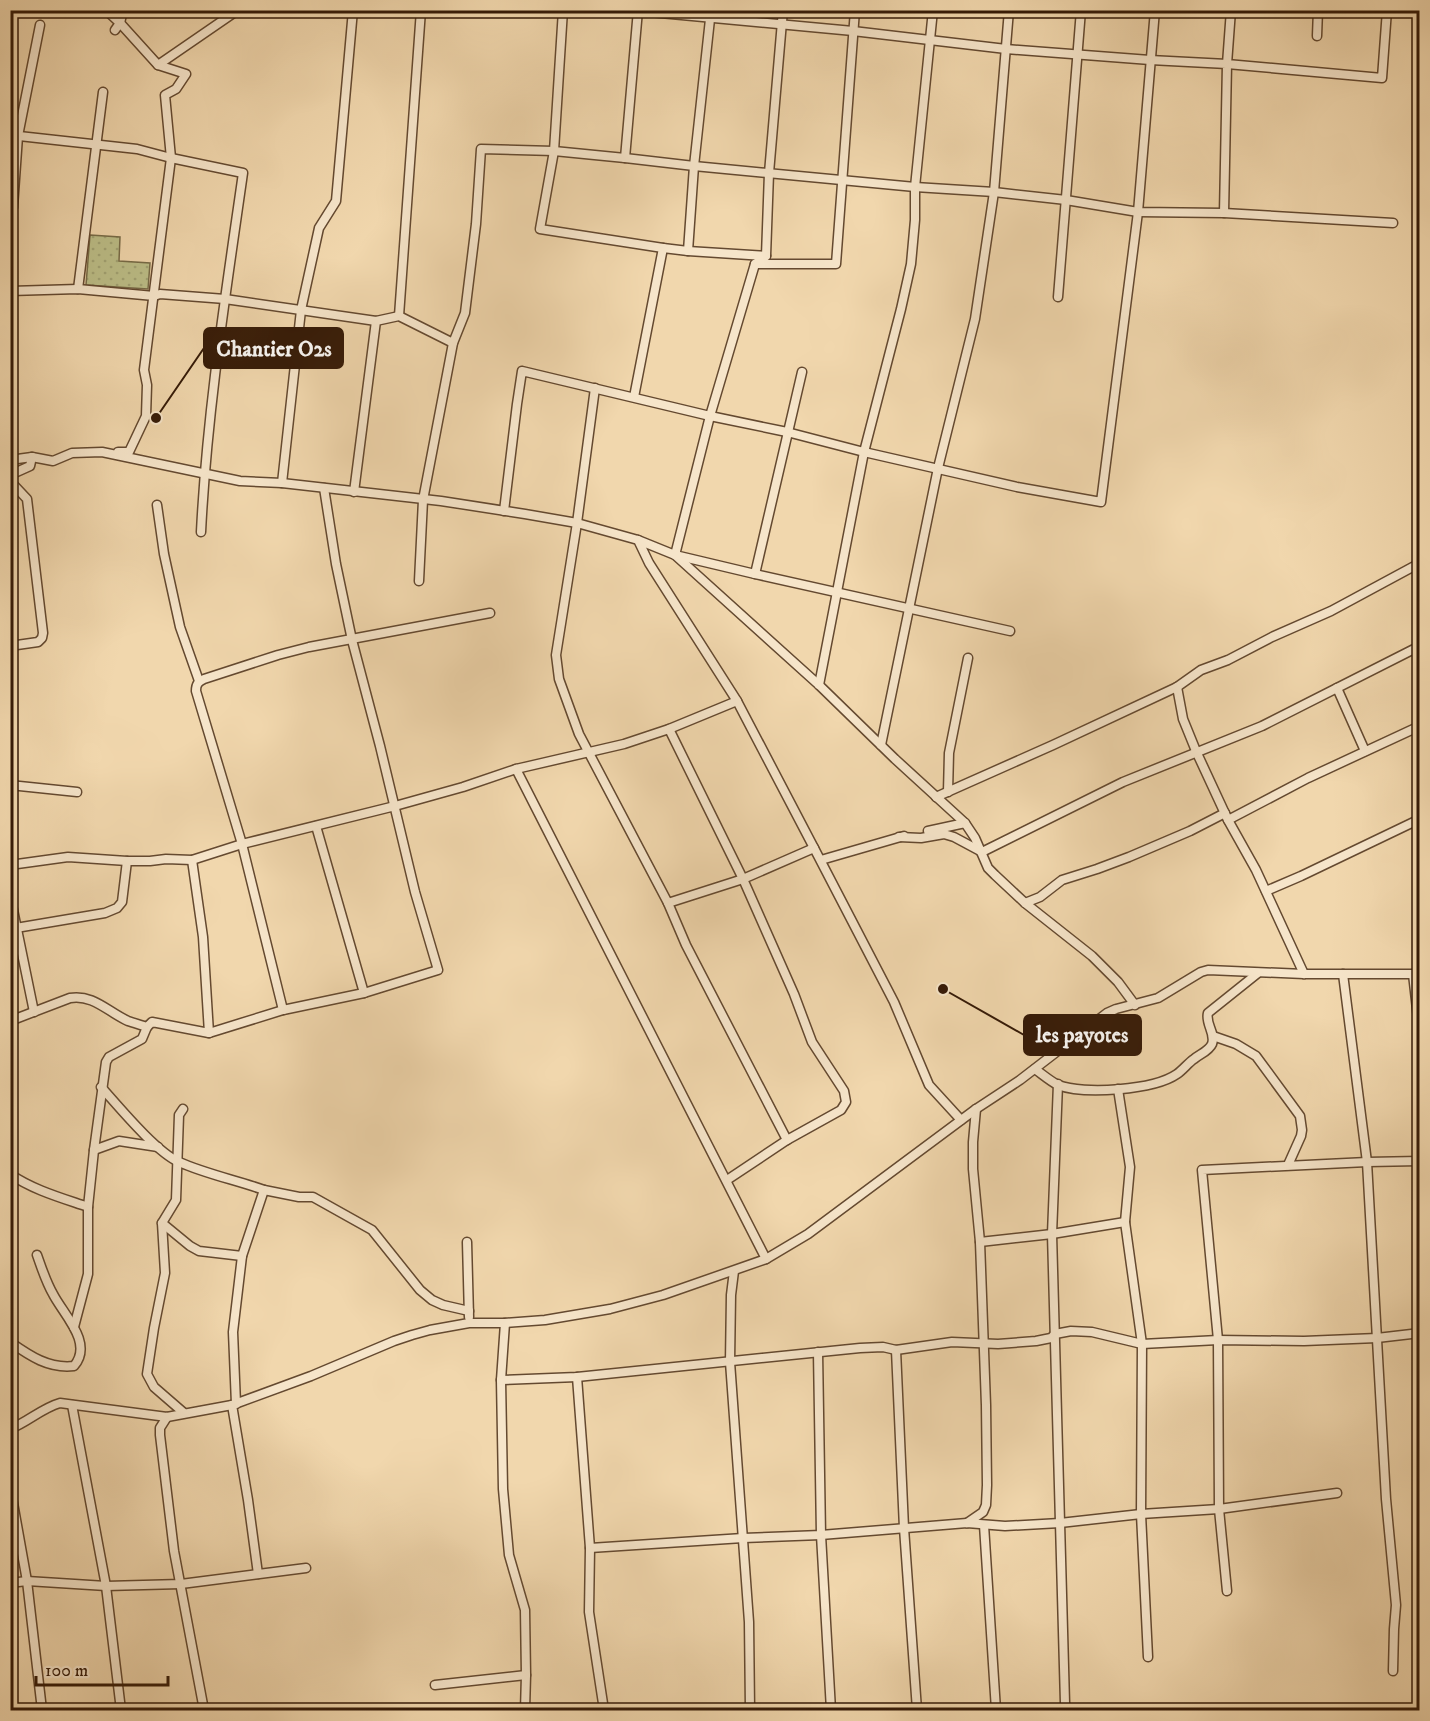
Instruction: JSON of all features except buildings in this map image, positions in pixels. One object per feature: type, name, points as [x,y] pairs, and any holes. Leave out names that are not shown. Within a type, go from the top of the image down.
[{"type":"street","points":[[10,460],[33,457],[53,461],[72,453],[129,452],[146,416],[147,386],[144,370],[171,158],[165,95],[176,89],[186,74],[158,65],[117,26],[106,10]]},
{"type":"street","points":[[117,26],[123,10]]},
{"type":"street","points":[[158,65],[238,10]]},
{"type":"street","points":[[282,483],[301,310],[319,228],[336,201],[353,10]]},
{"type":"street","points":[[399,316],[421,10]]},
{"type":"street","points":[[563,10],[554,151],[540,229],[688,251],[766,256]]},
{"type":"street","points":[[628,10],[711,14],[781,25],[1006,49],[1227,64],[1382,78],[1387,10]]},
{"type":"street","points":[[766,256],[769,173],[783,10]]},
{"type":"street","points":[[755,264],[836,264],[855,10]]},
{"type":"street","points":[[819,685],[864,452],[912,264],[915,187],[933,10]]},
{"type":"street","points":[[881,745],[938,468],[975,319],[994,192],[1008,10]]},
{"type":"street","points":[[1058,297],[1081,10]]},
{"type":"street","points":[[504,511],[522,371],[1017,487],[1101,502],[1138,212],[1155,10]]},
{"type":"street","points":[[1224,213],[1227,64],[1232,10]]},
{"type":"street","points":[[1317,36],[1318,10]]},
{"type":"street","points":[[625,158],[638,11]]},
{"type":"street","points":[[688,251],[694,166],[711,14]]},
{"type":"street","points":[[10,217],[13,207],[14,136],[40,25]]},
{"type":"street","points":[[78,289],[103,92]]},
{"type":"street","points":[[14,136],[137,149],[243,173],[204,472],[201,532]]},
{"type":"street","points":[[419,581],[423,500],[453,343],[465,313],[476,224],[481,149],[554,151],[915,187],[994,192],[1066,200],[1138,212],[1224,213],[1393,223]]},
{"type":"street","points":[[634,397],[663,248]]},
{"type":"street","points":[[675,555],[710,416],[755,264],[766,256]]},
{"type":"street","points":[[10,291],[78,289],[154,296],[160,294],[225,299],[376,321],[399,316],[453,343]]},
{"type":"street","points":[[354,492],[376,321]]},
{"type":"street","points":[[755,574],[802,372]]},
{"type":"street","points":[[596,388],[556,655],[559,679],[579,734],[668,903],[686,945],[787,1140]]},
{"type":"street","points":[[102,452],[240,481],[282,483],[423,500],[577,523],[638,540],[675,555],[1010,631]]},
{"type":"street","points":[[10,475],[30,466],[33,457]]},
{"type":"street","points":[[10,481],[27,499],[43,633],[38,642],[10,646]]},
{"type":"street","points":[[74,1327],[88,1274],[88,1207],[101,1087],[109,1057],[142,1039],[152,1022],[209,1033],[283,1010],[364,993],[438,970],[415,892],[352,640],[336,564],[324,488]]},
{"type":"street","points":[[158,505],[164,554],[180,627],[199,681]]},
{"type":"street","points":[[638,540],[649,563],[737,701],[894,1002],[929,1085],[961,1120]]},
{"type":"street","points":[[675,555],[819,685],[965,823],[971,830],[988,868],[1025,903],[1092,956],[1118,982],[1135,1005]]},
{"type":"street","points":[[936,797],[1177,687],[1201,670],[1228,660],[1272,637],[1331,611],[1419,563]]},
{"type":"street","points":[[283,1010],[242,844],[196,686],[199,681],[309,647],[489,613]]},
{"type":"street","points":[[982,852],[1123,782],[1262,726],[1419,646]]},
{"type":"street","points":[[948,792],[950,753],[968,658]]},
{"type":"street","points":[[1177,687],[1183,719],[1196,752],[1266,891],[1304,974]]},
{"type":"street","points":[[1337,688],[1365,751]]},
{"type":"street","points":[[10,865],[68,857],[127,861],[192,860],[242,844],[463,787],[516,769],[590,753],[669,729],[737,701]]},
{"type":"street","points":[[1025,903],[1040,897],[1062,880],[1119,861],[1227,816],[1419,726]]},
{"type":"street","points":[[669,729],[743,879],[794,994],[812,1042],[844,1091],[846,1102],[841,1110],[787,1140],[727,1180]]},
{"type":"street","points":[[516,769],[766,1259]]},
{"type":"street","points":[[10,785],[77,792]]},
{"type":"street","points":[[1266,891],[1419,819]]},
{"type":"street","points":[[821,860],[899,837],[965,823]]},
{"type":"street","points":[[316,825],[364,993]]},
{"type":"street","points":[[899,837],[921,838],[944,834],[982,852]]},
{"type":"street","points":[[668,903],[743,879],[814,848]]},
{"type":"street","points":[[192,860],[203,937],[209,1033]]},
{"type":"street","points":[[14,928],[105,913],[117,908],[122,902],[127,861]]},
{"type":"street","points":[[10,895],[14,928],[34,1012]]},
{"type":"street","points":[[10,1429],[23,1424],[51,1405],[60,1403],[167,1417],[234,1404],[311,1376],[394,1341],[430,1330],[469,1323],[505,1323],[610,1310],[663,1295],[766,1259],[808,1234],[976,1109],[1035,1069],[1107,1013],[1158,998],[1208,970],[1304,974],[1416,974],[1419,1036]]},
{"type":"street","points":[[1035,1069],[1058,1084],[1080,1090],[1150,1085],[1176,1075],[1194,1058],[1209,1049],[1213,1036],[1206,1020],[1208,1013],[1258,973]]},
{"type":"street","points":[[1343,974],[1366,1162],[1386,1499],[1396,1605],[1393,1671]]},
{"type":"street","points":[[10,1021],[70,998],[85,997],[128,1021],[147,1027]]},
{"type":"street","points":[[1213,1036],[1236,1044],[1256,1056],[1300,1116],[1301,1136],[1288,1165]]},
{"type":"street","points":[[1058,1084],[1052,1234],[1067,1710]]},
{"type":"street","points":[[101,1087],[127,1117],[158,1147],[177,1161],[264,1190],[299,1197],[313,1197],[372,1230],[420,1290],[432,1300],[469,1311]]},
{"type":"street","points":[[1118,1089],[1130,1167],[1125,1222],[1142,1344],[1141,1514],[1148,1657]]},
{"type":"street","points":[[183,1109],[179,1115],[176,1200],[162,1223],[165,1273],[147,1374],[154,1387],[184,1413]]},
{"type":"street","points":[[967,1523],[982,1512],[986,1498],[986,1405],[980,1242],[973,1169],[976,1109]]},
{"type":"street","points":[[94,1150],[119,1141],[158,1147]]},
{"type":"street","points":[[1227,1591],[1220,1509],[1218,1340],[1202,1170],[1419,1161]]},
{"type":"street","points":[[10,1174],[56,1197],[88,1207]]},
{"type":"street","points":[[258,1574],[234,1404],[233,1332],[242,1256],[264,1190]]},
{"type":"street","points":[[980,1242],[1052,1234],[1125,1222]]},
{"type":"street","points":[[162,1223],[199,1251],[242,1256]]},
{"type":"street","points":[[467,1242],[469,1323]]},
{"type":"street","points":[[10,1342],[30,1357],[48,1364],[74,1366],[80,1355],[80,1344],[74,1327],[54,1298],[37,1255]]},
{"type":"street","points":[[734,1271],[731,1295],[730,1362],[750,1622],[750,1710]]},
{"type":"street","points":[[505,1323],[501,1380],[503,1489],[509,1555],[525,1610],[525,1710]]},
{"type":"street","points":[[501,1380],[577,1377],[860,1348],[882,1347],[896,1350],[952,1342],[998,1344],[1036,1341],[1071,1331],[1092,1332],[1142,1344],[1218,1340],[1304,1341],[1377,1338],[1419,1333]]},
{"type":"street","points":[[896,1350],[904,1528],[917,1710]]},
{"type":"street","points":[[818,1352],[821,1535],[831,1710]]},
{"type":"street","points":[[577,1377],[590,1548],[589,1612],[604,1710]]},
{"type":"street","points":[[72,1405],[106,1586],[121,1710]]},
{"type":"street","points":[[167,1417],[160,1428],[159,1435],[174,1551],[204,1710]]},
{"type":"street","points":[[10,1486],[27,1581],[42,1710]]},
{"type":"street","points":[[590,1548],[821,1535],[967,1523],[1005,1526],[1060,1523],[1141,1514],[1220,1509],[1337,1493]]},
{"type":"street","points":[[984,1525],[996,1710]]},
{"type":"street","points":[[10,1583],[27,1581],[106,1586],[181,1584],[306,1568]]},
{"type":"street","points":[[435,1685],[526,1676]]},
{"type":"green space","points":[[90,235],[120,237],[119,261],[150,263],[148,289],[86,285]]},
{"type":"place","name":"Chantier O2s","points":[[156,418]]},
{"type":"place","name":"les payotes","points":[[943,989]]}]
